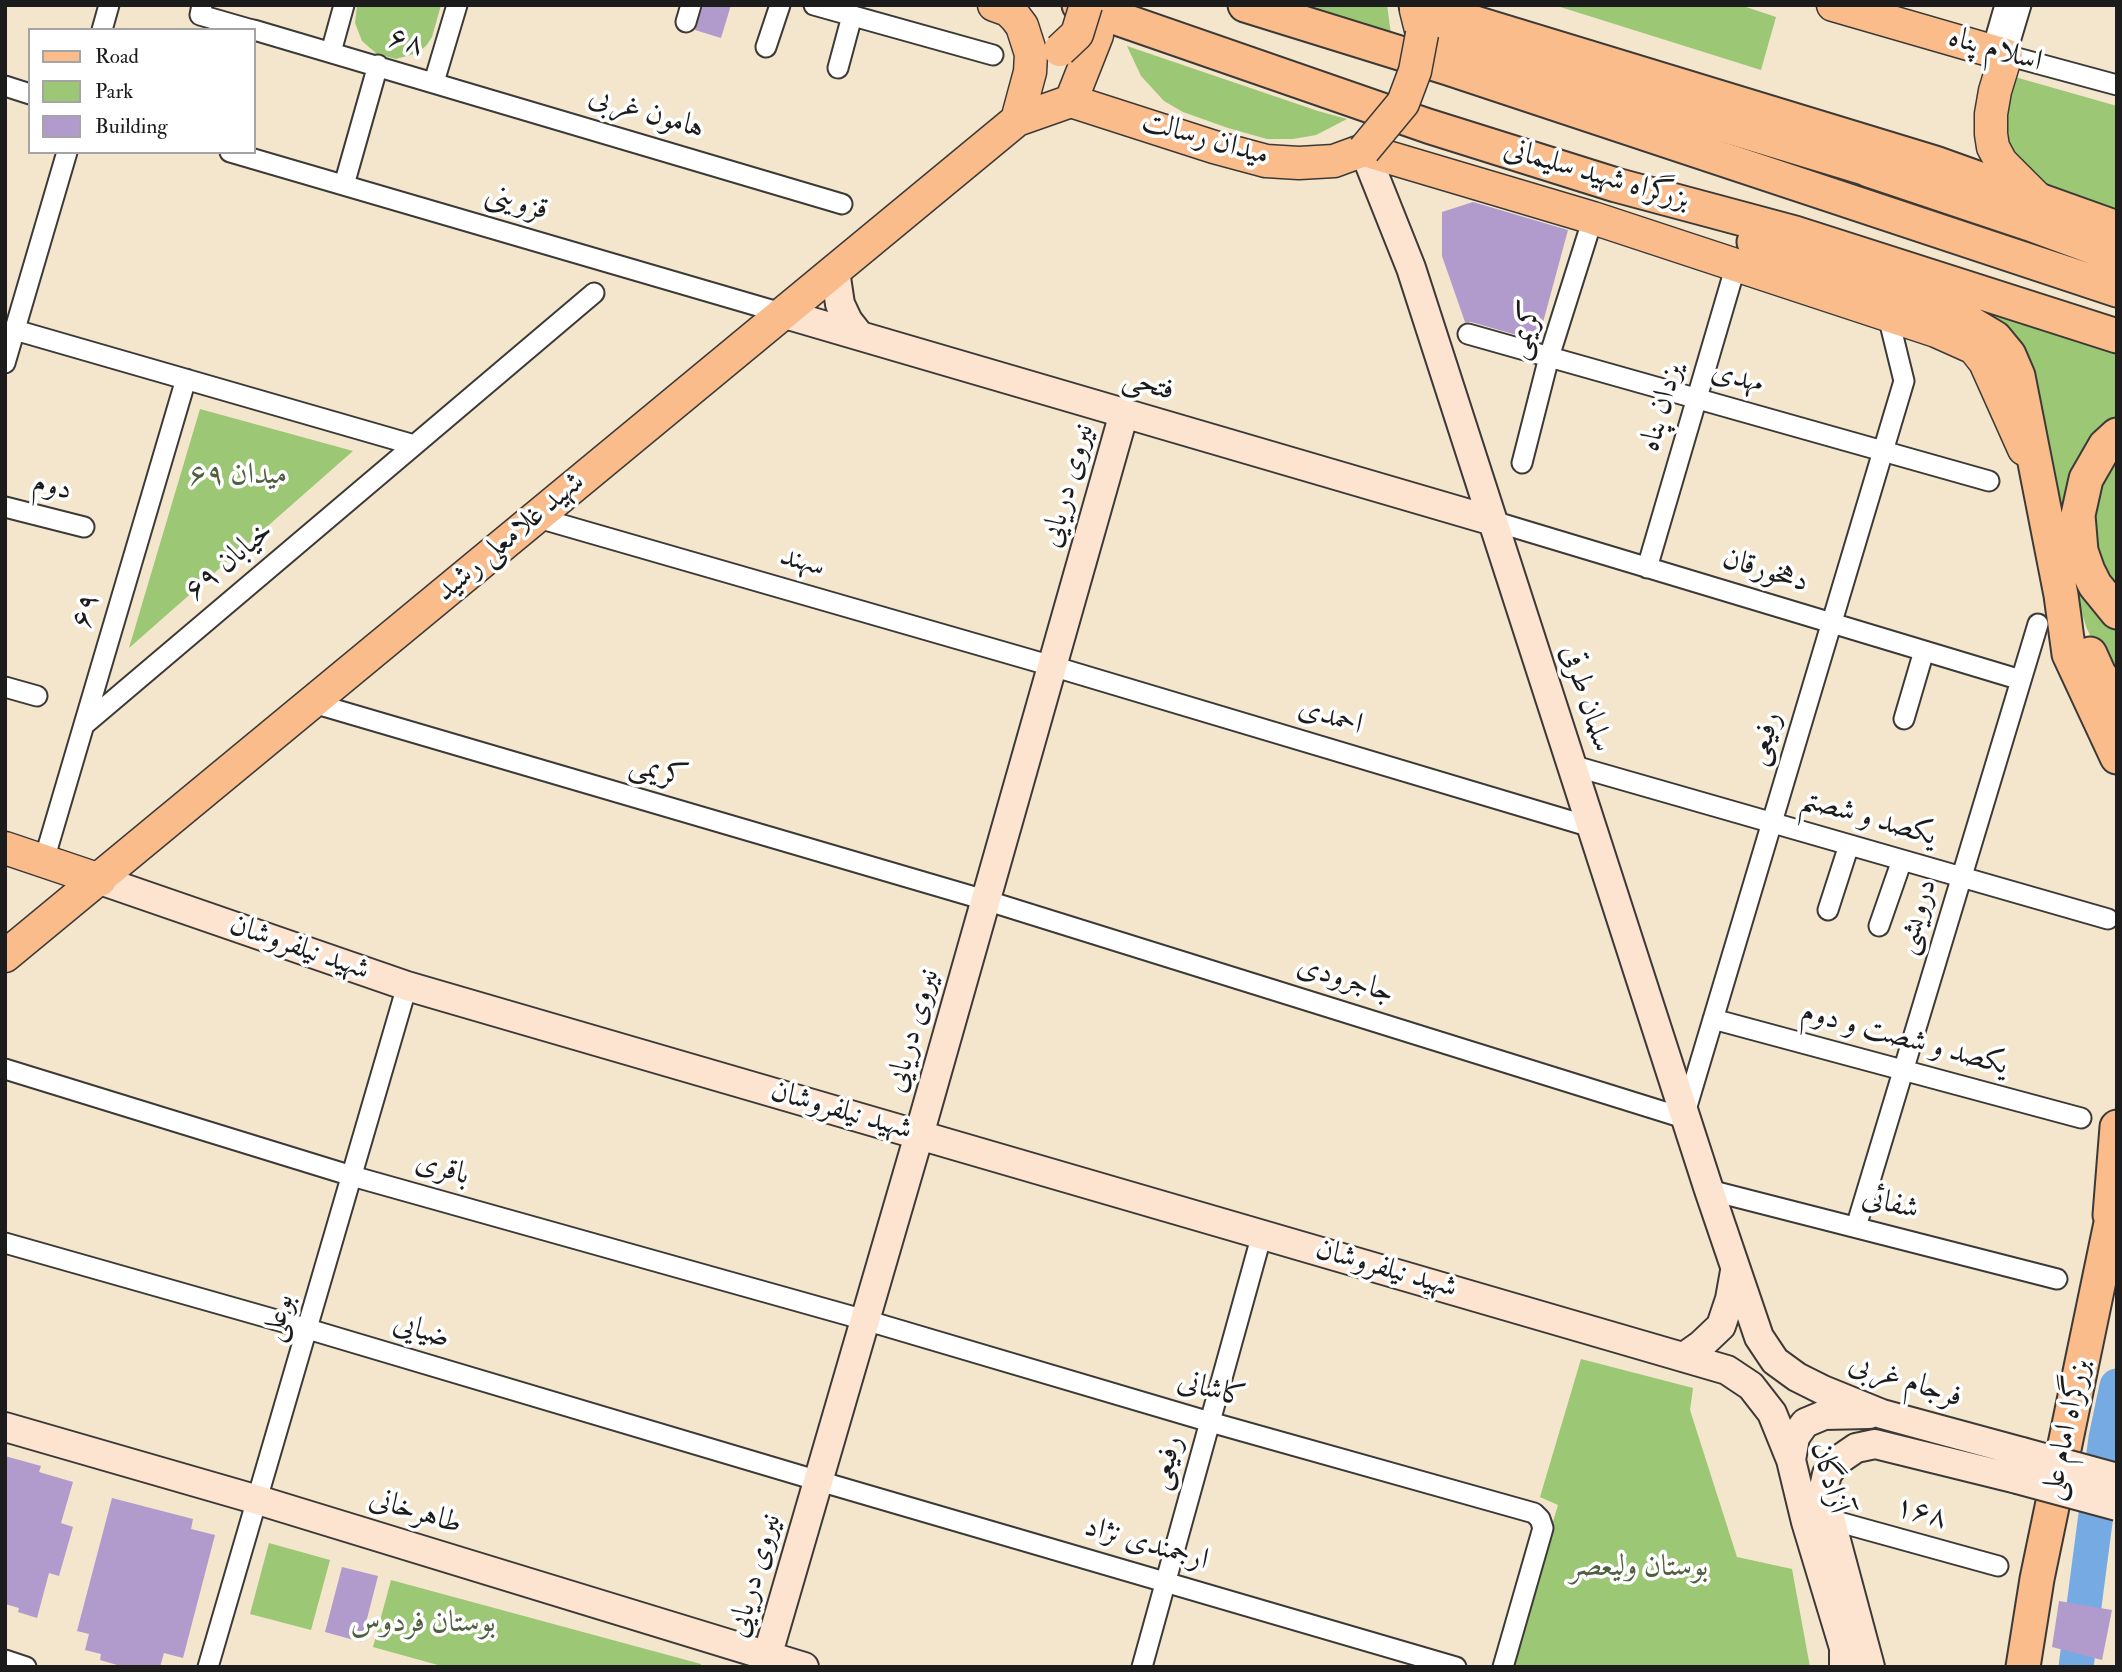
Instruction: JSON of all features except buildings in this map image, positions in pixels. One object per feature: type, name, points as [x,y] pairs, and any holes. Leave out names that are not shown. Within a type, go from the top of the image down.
[{"type":"highway","name":"بزرگراه شهید سلیمانی","points":[[1079,5],[1428,126],[1616,185],[1795,233],[2117,336]]},
{"type":"highway","name":"بزرگراه شهید سلیمانی","points":[[1245,5],[1448,68],[2117,290]]},
{"type":"highway","points":[[1417,15],[1935,163],[2111,227]]},
{"type":"highway","points":[[1869,170],[2030,223],[2117,256]]},
{"type":"highway","points":[[1616,185],[1749,240],[1944,312],[1995,338],[2009,355],[2018,376],[2062,595],[2069,654],[2117,757]]},
{"type":"highway","points":[[2117,435],[2105,446],[2086,479],[2078,514],[2081,551],[2088,571],[2095,585],[2117,612]]},
{"type":"highway","points":[[2062,595],[2099,674],[2117,699]]},
{"type":"highway","points":[[2108,1236],[2117,1127]]},
{"type":"highway","name":"بزرگراه امام علی","points":[[2023,1667],[2037,1579],[2117,1194]]},
{"type":"main road","points":[[994,5],[1008,10],[1046,52]]},
{"type":"main road","points":[[1017,120],[1030,72],[1046,52],[1077,34],[1086,5]]},
{"type":"main road","points":[[1071,101],[1107,5]]},
{"type":"main road","name":"اسلام پناه","points":[[1833,5],[1999,53]]},
{"type":"main road","points":[[1364,150],[1403,103],[1415,71],[1417,15],[1869,170]]},
{"type":"main road","points":[[1999,53],[1991,114],[1993,148],[2001,162],[2037,198]]},
{"type":"main road","name":"میدان رسالت","points":[[1071,101],[1266,161],[1334,161],[1364,150]]},
{"type":"main road","name":"شهید غلامعلی رشید","points":[[5,956],[1017,120],[1071,101]]},
{"type":"main road","name":"بزرگراه شهید سلیمانی","points":[[1364,150],[1593,218],[1937,331],[1974,348],[1985,362],[2011,416],[2041,494]]},
{"type":"main road","name":"سلمان طرقی","points":[[1364,150],[1410,268],[1735,1270]]},
{"type":"main road","points":[[835,271],[841,304],[848,321],[859,335]]},
{"type":"main road","name":"فتحی","points":[[785,314],[1493,521]]},
{"type":"main road","name":"نیروی دریایی","points":[[766,1661],[1124,413]]},
{"type":"main road","name":"شهید نیلفروشان","points":[[5,848],[407,986],[1684,1357]]},
{"type":"main road","points":[[1684,1357],[1702,1345],[1721,1326],[1730,1299],[1735,1270]]},
{"type":"main road","name":"فرجام غربی","points":[[1735,1270],[1759,1337],[1775,1361],[1797,1377],[1882,1414],[2117,1506]]},
{"type":"main road","name":"آزادگان","points":[[1684,1357],[1727,1370],[1751,1386],[1772,1413],[1791,1460],[1806,1522],[1844,1648],[1844,1667]]},
{"type":"main road","points":[[1791,1460],[1795,1437],[1805,1423],[1825,1415],[1882,1414]]},
{"type":"main road","name":"طاهرخانی","points":[[5,1427],[258,1500],[766,1661],[803,1667]]},
{"type":"main road","name":"فرجام غربی","points":[[1828,1519],[1823,1492],[1827,1474],[1837,1461],[1856,1448],[1875,1444],[2117,1478]]},
{"type":"main road","points":[[1828,1519],[1870,1667]]},
{"type":"street","points":[[103,28],[109,5]]},
{"type":"street","name":"۶۸","points":[[202,5],[200,15],[246,28]]},
{"type":"street","points":[[331,52],[344,5]]},
{"type":"street","name":"۶۸","points":[[256,31],[434,82],[457,5]]},
{"type":"street","points":[[766,47],[780,5]]},
{"type":"street","points":[[814,5],[993,55]]},
{"type":"street","points":[[1999,53],[2005,5]]},
{"type":"street","points":[[1999,53],[2021,5]]},
{"type":"street","points":[[838,68],[852,16]]},
{"type":"street","name":"اسلام پناه","points":[[1999,53],[2117,85]]},
{"type":"street","points":[[344,185],[378,65]]},
{"type":"street","name":"هامون غربی","points":[[434,82],[842,204]]},
{"type":"street","points":[[5,86],[28,93]]},
{"type":"street","points":[[5,363],[66,154]]},
{"type":"street","name":"قزوینی","points":[[237,154],[785,314]]},
{"type":"street","name":"کریمی","points":[[1522,463],[1549,357],[1593,218]]},
{"type":"street","name":"یزدان پناه","points":[[1647,568],[1736,265]]},
{"type":"street","name":"خیابان ۶۹","points":[[84,725],[594,293]]},
{"type":"street","name":"رفیعی","points":[[1686,1117],[1904,381],[1888,316]]},
{"type":"street","points":[[15,330],[414,445]]},
{"type":"street","name":"مهدی","points":[[1468,334],[1989,481]]},
{"type":"street","name":"۶۹","points":[[44,860],[186,379]]},
{"type":"street","name":"دوم","points":[[5,507],[84,527]]},
{"type":"street","name":"سهند","points":[[535,517],[1052,666]]},
{"type":"street","name":"دهخورقان","points":[[1493,521],[2021,680]]},
{"type":"street","name":"درویشی","points":[[1856,1227],[2038,624]]},
{"type":"street","points":[[1905,719],[1924,651]]},
{"type":"street","name":"احمدی","points":[[1052,666],[1591,827]]},
{"type":"street","points":[[5,687],[37,696]]},
{"type":"street","name":"کریمی","points":[[313,703],[985,900]]},
{"type":"street","name":"یکصد و شصتم","points":[[1571,765],[2108,919]]},
{"type":"street","points":[[1828,911],[1849,845]]},
{"type":"street","points":[[1879,926],[1902,860]]},
{"type":"street","name":"جاجرودی","points":[[985,900],[1686,1117]]},
{"type":"street","name":"بوعلی","points":[[208,1667],[407,986]]},
{"type":"street","name":"یکصد و شصت و دوم","points":[[1713,1019],[2081,1118]]},
{"type":"street","name":"باقری","points":[[5,1069],[352,1176],[865,1320]]},
{"type":"street","name":"شفائی","points":[[1709,1190],[2057,1279]]},
{"type":"street","name":"رفیعی","points":[[1142,1667],[1262,1234]]},
{"type":"street","name":"ضیایی","points":[[5,1243],[308,1329],[819,1481]]},
{"type":"street","name":"کاشانی","points":[[865,1320],[1210,1422],[1534,1513],[1543,1528],[1503,1667]]},
{"type":"street","name":"ارجمندی نژاد","points":[[819,1481],[1456,1667]]},
{"type":"street","name":"۱۶۸","points":[[1828,1519],[1998,1566]]},
{"type":"street","points":[[5,1660],[26,1667]]},
{"type":"green space","points":[[357,5],[441,5],[432,37],[426,46],[417,53],[396,59],[377,54],[362,41],[355,23]]},
{"type":"green space","points":[[1295,5],[1387,5],[1391,34]]},
{"type":"green space","points":[[1554,5],[1740,5],[1776,17],[1761,70]]},
{"type":"green space","points":[[1127,46],[1347,119],[1316,135],[1293,139],[1267,139],[1228,128],[1183,112],[1164,101],[1141,76]]},
{"type":"green space","points":[[2008,75],[2117,106],[2117,216],[2040,183],[2005,152]]},
{"type":"green space","points":[[1821,252],[2117,351],[2117,427],[2076,484],[2117,620],[2117,683],[2087,629],[2076,596],[2019,351]]},
{"type":"green space","name":"میدان ۶۹","points":[[200,409],[353,451],[129,648]]},
{"type":"green space","points":[[2117,447],[2117,600],[2105,584],[2086,508]]},
{"type":"green space","name":"بوستان ولیعصر","points":[[1581,1359],[1693,1388],[1690,1410],[1737,1557],[1792,1569],[1810,1667],[1509,1667],[1558,1505],[1540,1497]]},
{"type":"green space","points":[[269,1543],[330,1560],[311,1630],[250,1614]]},
{"type":"green space","name":"بوستان فردوس","points":[[391,1580],[701,1664],[700,1667],[445,1667],[373,1647]]},
{"type":"waterway","points":[[2076,1667],[2106,1438],[2117,1386]]}]
